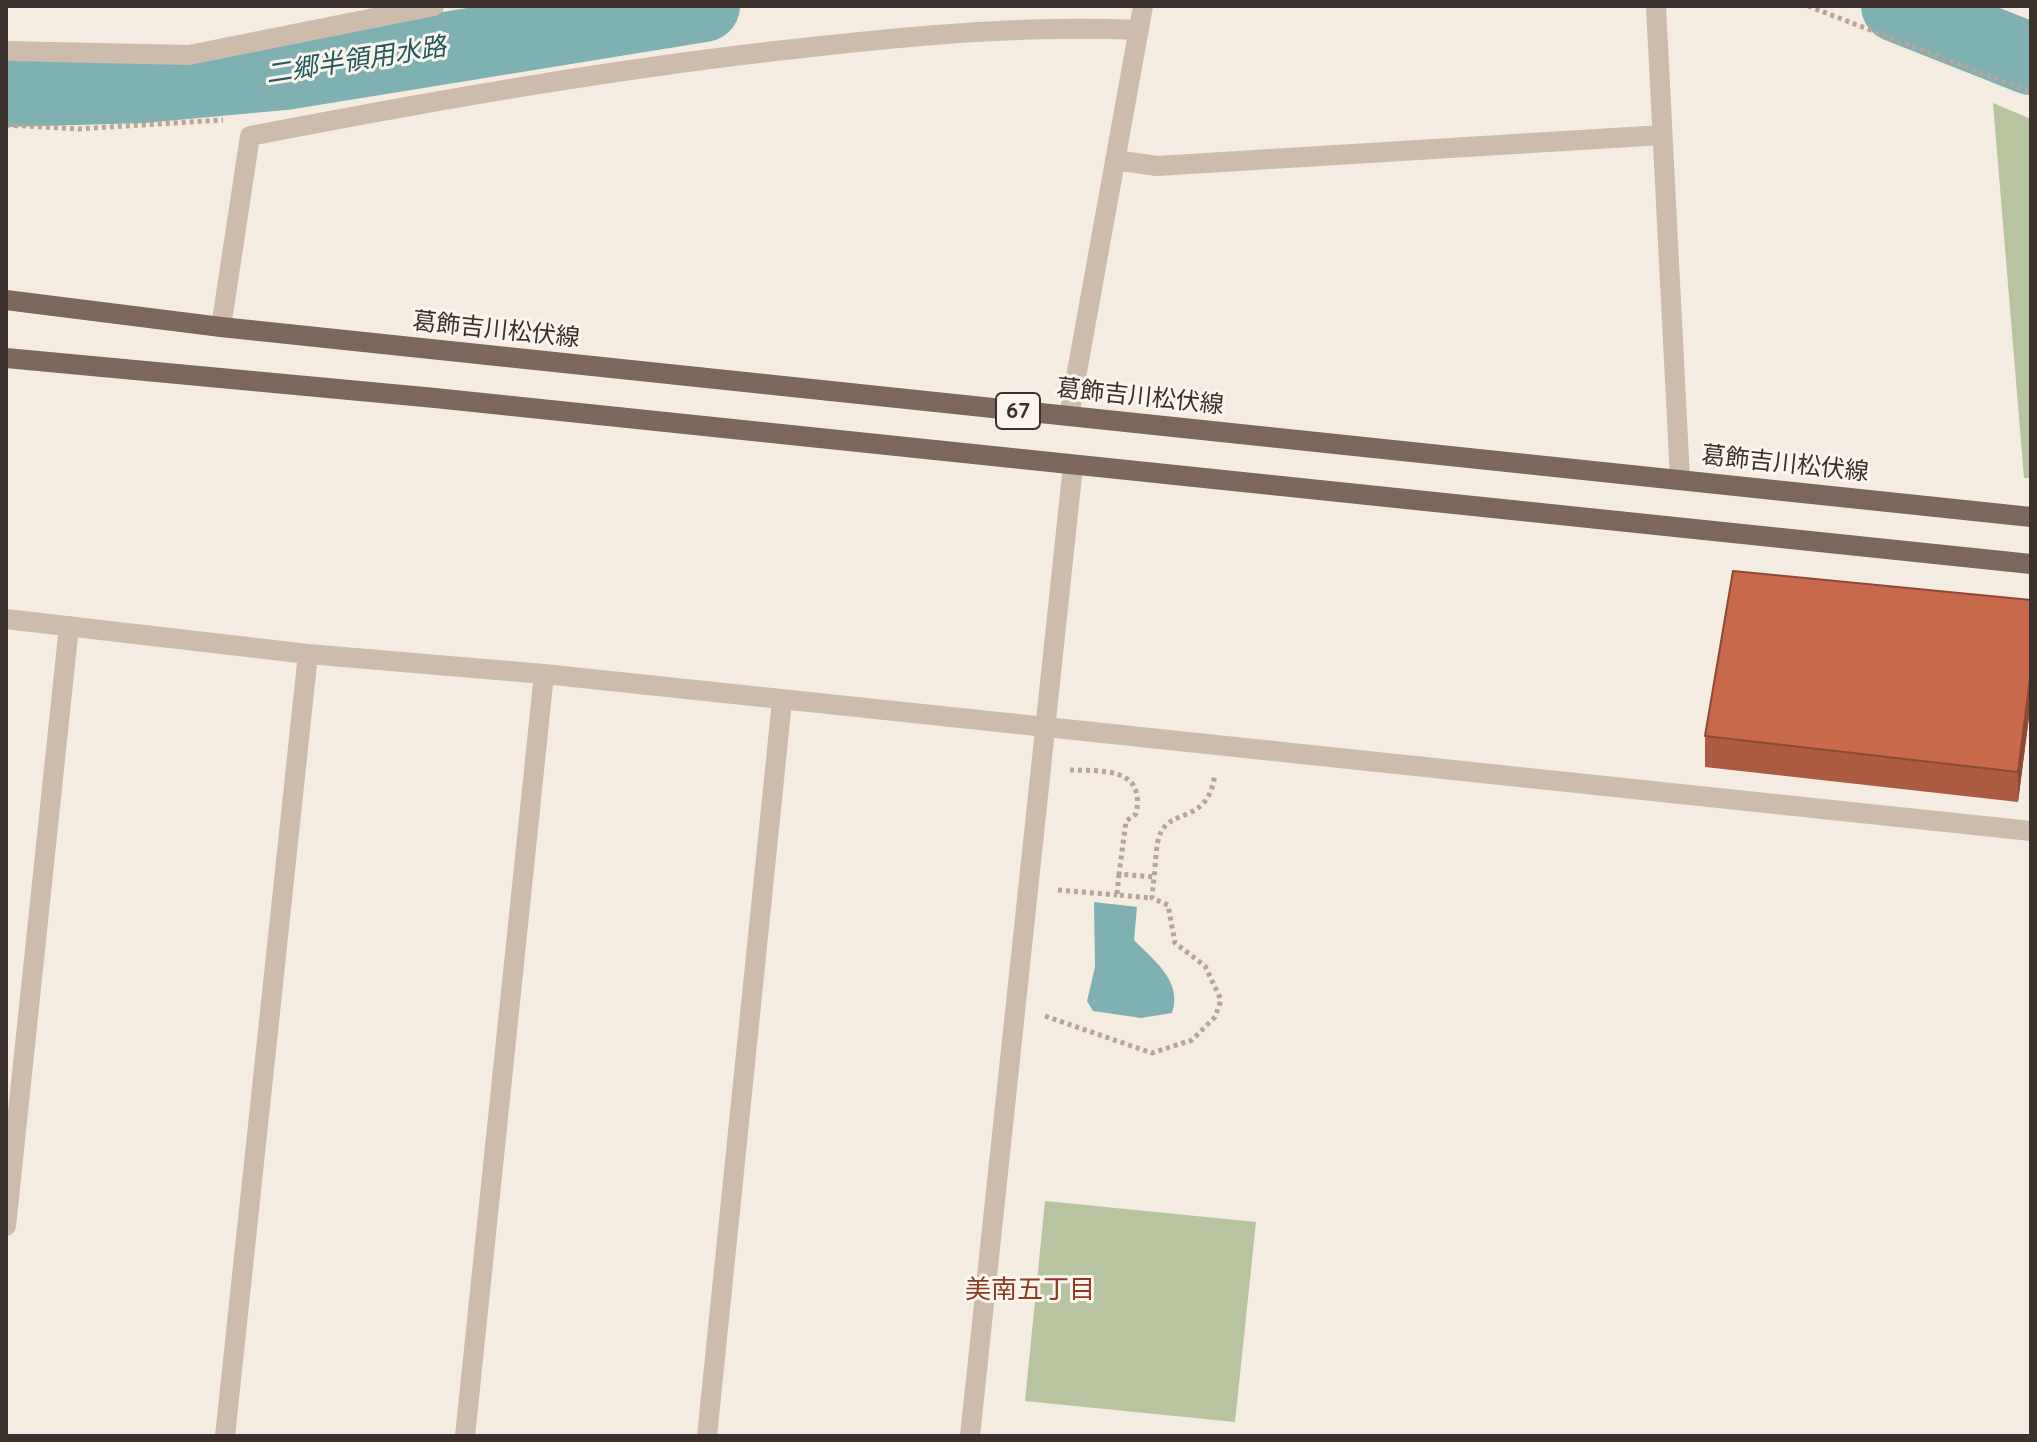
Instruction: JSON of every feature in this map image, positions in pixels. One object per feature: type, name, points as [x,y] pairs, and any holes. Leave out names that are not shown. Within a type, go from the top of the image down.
[{"type":"main road","name":"葛飾吉川松伏線","points":[[6,300],[221,327],[2031,517]]},
{"type":"main road","name":"67","points":[[6,358],[435,398],[2031,564]]},
{"type":"street","points":[[6,51],[189,55],[434,6]]},
{"type":"street","points":[[1069,416],[1143,6]]},
{"type":"street","points":[[1656,6],[1680,479]]},
{"type":"street","points":[[221,327],[250,136],[549,81],[699,59],[895,38],[1091,28],[1139,30]]},
{"type":"street","points":[[1115,160],[1157,166],[1662,135]]},
{"type":"street","points":[[970,1436],[1073,466]]},
{"type":"street","points":[[6,619],[308,654],[544,674],[1045,730],[2031,831]]},
{"type":"street","points":[[6,1226],[69,626]]},
{"type":"street","points":[[225,1436],[308,654]]},
{"type":"street","points":[[465,1436],[544,674]]},
{"type":"street","points":[[707,1436],[782,701]]},
{"type":"path","points":[[1808,6],[2031,92]]},
{"type":"path","points":[[1152,898],[1161,832],[1173,820],[1196,811],[1206,799],[1214,780],[1218,748]]},
{"type":"path","points":[[1069,770],[1120,773],[1134,787],[1139,800],[1136,814],[1126,821],[1117,895]]},
{"type":"path","points":[[1119,874],[1154,877]]},
{"type":"path","points":[[1044,1016],[1152,1053],[1192,1040],[1208,1025],[1221,1000],[1205,966],[1175,943],[1168,905],[1152,898],[1057,890]]},
{"type":"green space","points":[[1993,103],[2031,119],[2031,478],[2024,478]]},
{"type":"green space","points":[[1045,1201],[1256,1222],[1235,1422],[1025,1401]]},
{"type":"water","points":[[1094,902],[1137,907],[1134,940],[1170,981],[1174,991],[1172,1013],[1141,1018],[1093,1011],[1087,1001],[1095,967]]},
{"type":"building","points":[[1733,571],[2031,600],[2031,671],[2018,772],[1705,736]]},
{"type":"waterway","name":"二郷半領用水路","points":[[6,91],[144,87],[285,74],[704,6]]},
{"type":"waterway","name":"二郷半領用水路","points":[[1897,6],[2031,59]]},
{"type":"district","name":"美南五丁目","points":[[1030,1290]]}]
